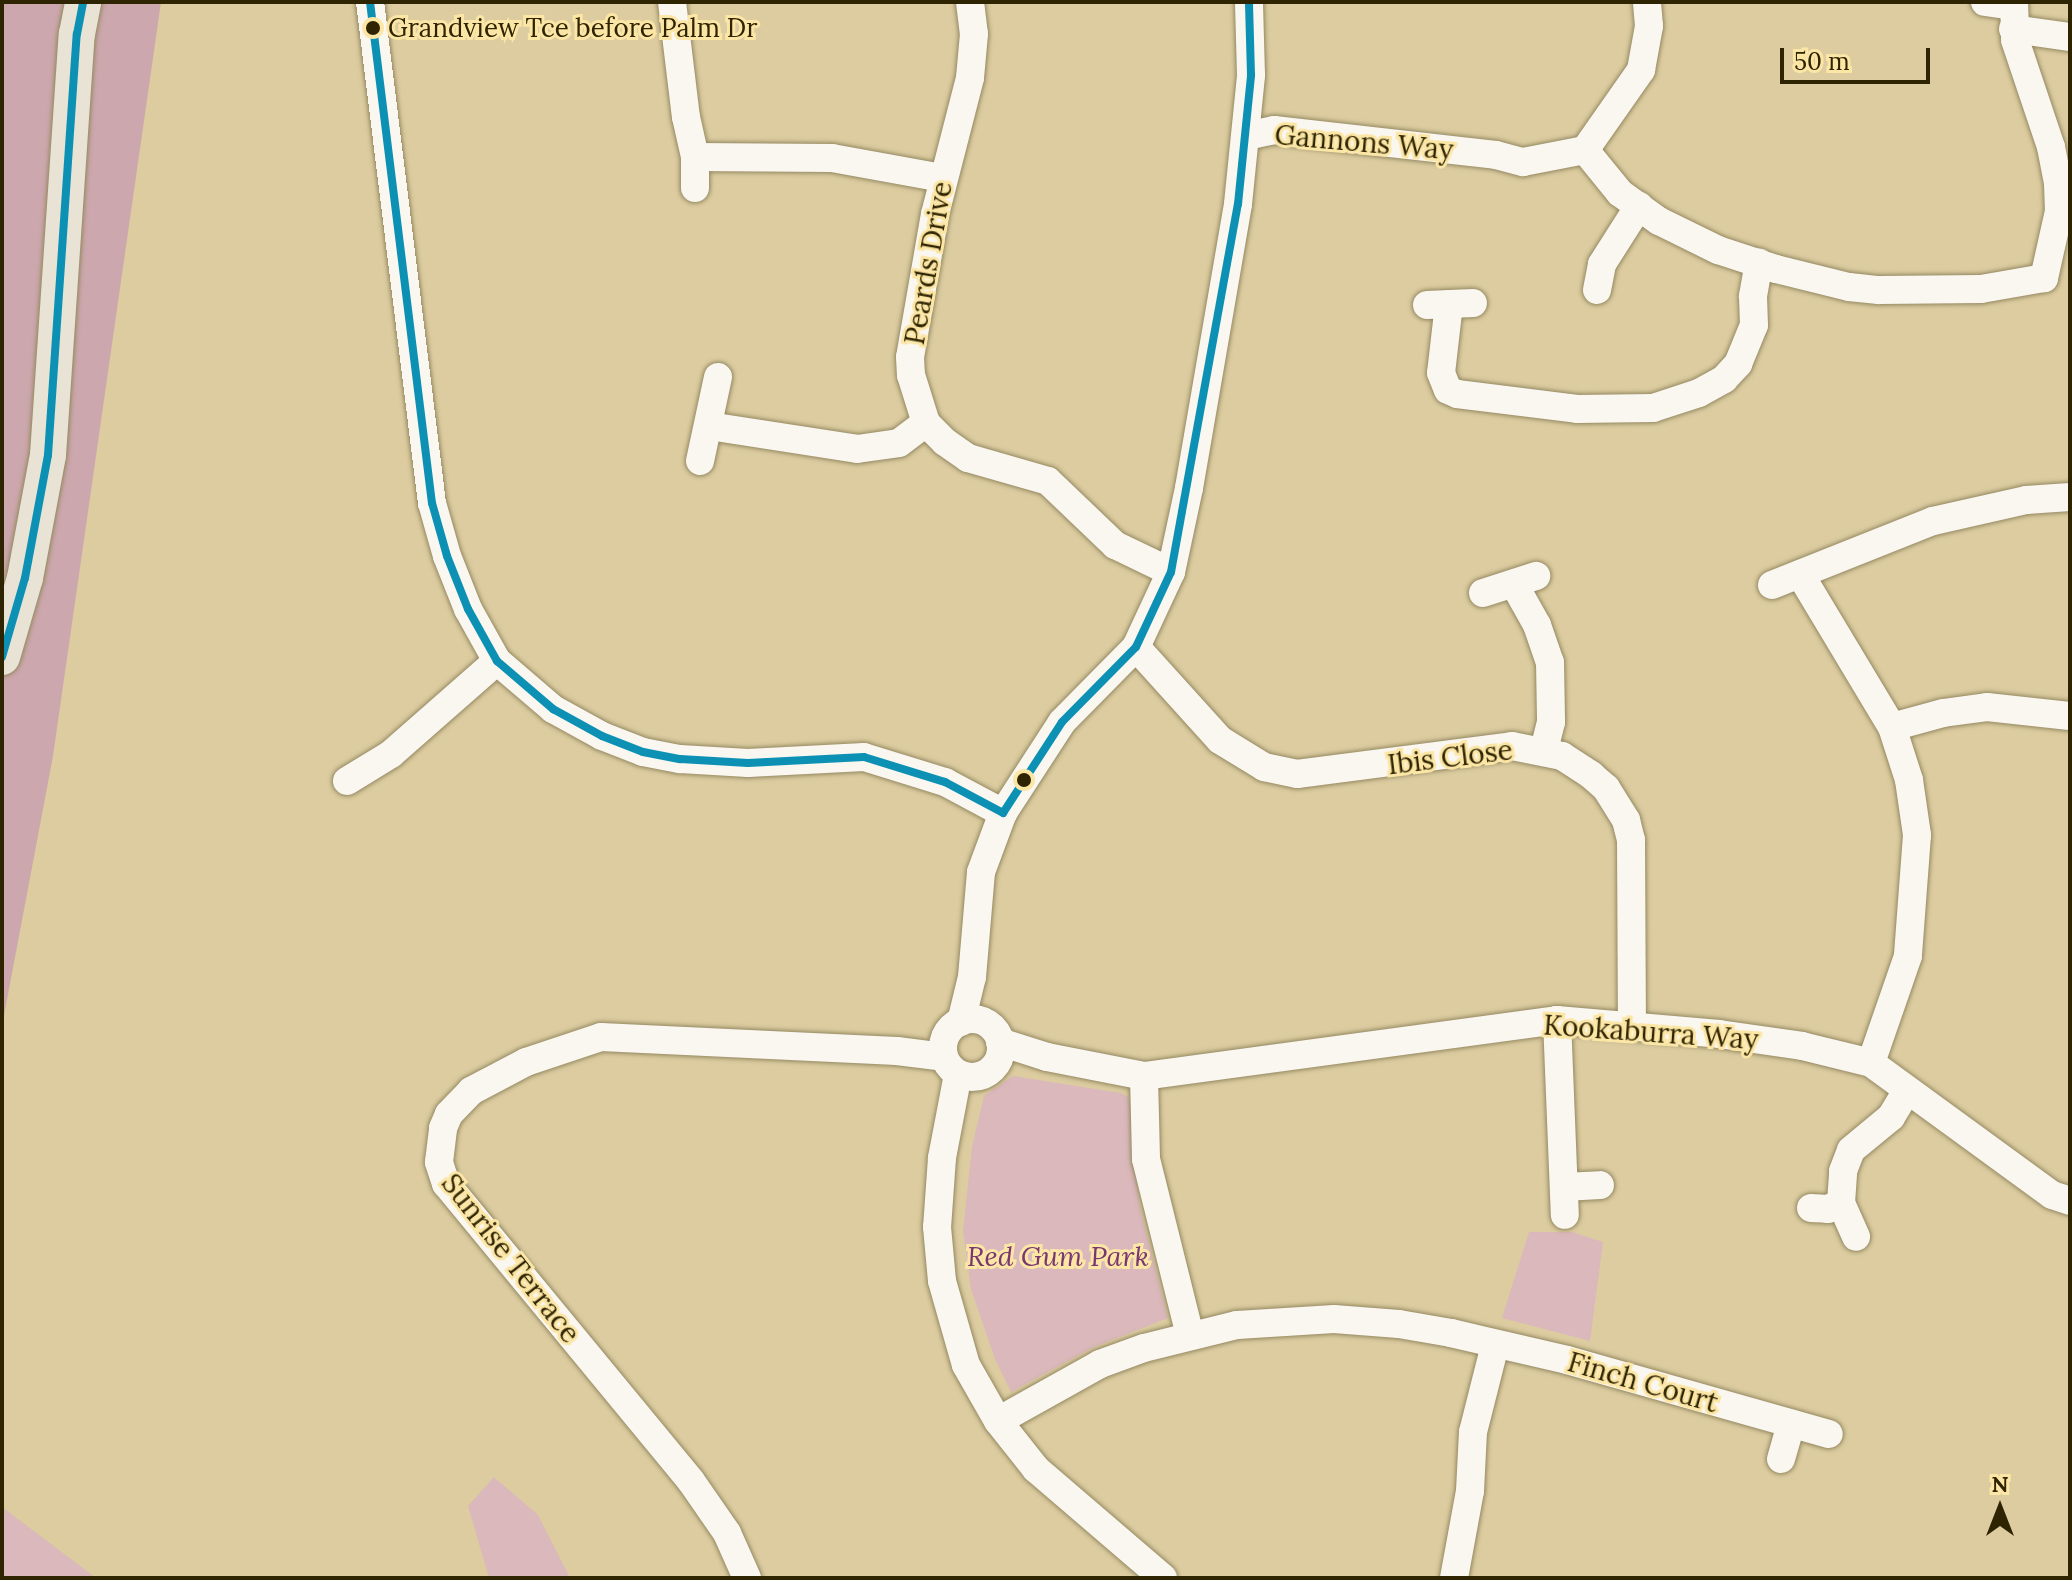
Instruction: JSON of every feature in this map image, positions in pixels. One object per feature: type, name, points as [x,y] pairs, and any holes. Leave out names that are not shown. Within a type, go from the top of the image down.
[{"type":"main road","points":[[2,657],[25,578],[48,455],[77,34],[83,2]]},
{"type":"street","points":[[370,2],[432,503],[447,556],[468,609],[497,661],[553,709],[602,736],[643,752],[680,759],[735,763],[864,757],[945,782],[1003,813]]},
{"type":"street","points":[[672,2],[695,157],[695,188]]},
{"type":"street","name":"Peards Drive","points":[[926,423],[911,375],[910,357],[942,178],[973,62],[970,2]]},
{"type":"street","points":[[1163,1578],[1084,1514],[1036,1469],[998,1421],[966,1365],[942,1281],[937,1227],[949,1126],[971,1049],[972,977],[981,872],[1003,813],[1062,722],[1136,647],[1171,572],[1189,488],[1234,231],[1251,75],[1249,2]]},
{"type":"street","points":[[1647,2],[1648,37],[1641,70],[1585,150],[1620,193],[1659,221],[1718,250],[1849,287],[1879,290],[1981,289],[2057,281],[2062,161],[2027,85],[2014,12]]},
{"type":"street","points":[[1985,2],[2070,37]]},
{"type":"street","name":"Gannons Way","points":[[1246,136],[1272,146],[1459,168],[1511,170],[1523,162],[1585,150]]},
{"type":"street","points":[[695,157],[832,158],[942,178]]},
{"type":"street","points":[[1599,291],[1602,264],[1639,206]]},
{"type":"street","points":[[1450,304],[1441,373],[1448,390],[1468,396],[1577,409],[1653,408],[1699,393],[1724,379],[1738,364],[1754,325],[1753,296],[1759,263]]},
{"type":"street","points":[[700,461],[718,377]]},
{"type":"street","points":[[709,426],[857,449],[899,443],[926,423],[945,442],[968,458],[1048,481],[1115,545],[1171,572]]},
{"type":"street","points":[[1772,585],[1933,521],[2026,500],[2070,497]]},
{"type":"street","points":[[1800,574],[1892,727],[1909,780],[1917,835],[1908,956],[1871,1063]]},
{"type":"street","points":[[1483,593],[1525,580],[1550,662],[1551,722],[1544,750]]},
{"type":"street","name":"Ibis Close","points":[[1136,647],[1220,740],[1264,767],[1297,774],[1512,746],[1562,756],[1591,775],[1606,788],[1626,820],[1633,865],[1632,1026]]},
{"type":"street","points":[[347,781],[391,754],[497,661]]},
{"type":"street","points":[[1892,727],[1943,713],[1987,707],[2070,716]]},
{"type":"street","points":[[1557,1020],[1564,1201],[1600,1185]]},
{"type":"street","name":"Kookaburra Way","points":[[971,1049],[1047,1057],[1144,1076],[1557,1020],[1802,1046],[1871,1063],[2052,1195],[2070,1201]]},
{"type":"street","name":"Sunrise Terrace","points":[[747,1578],[727,1533],[691,1481],[446,1184],[439,1162],[443,1128],[449,1114],[471,1091],[526,1062],[601,1037],[897,1051],[971,1049]]},
{"type":"street","points":[[1144,1076],[1146,1159],[1190,1335]]},
{"type":"street","points":[[1856,1237],[1841,1203],[1843,1171],[1851,1150],[1891,1117],[1907,1090]]},
{"type":"street","points":[[1811,1208],[1828,1209],[1841,1203]]},
{"type":"street","name":"Finch Court","points":[[998,1421],[1100,1364],[1190,1335],[1267,1322],[1334,1319],[1399,1324],[1567,1360],[1829,1434]]},
{"type":"street","points":[[1454,1578],[1470,1491],[1473,1432],[1495,1345]]},
{"type":"street","points":[[1781,1459],[1791,1423]]},
{"type":"green space","name":"Red Gum Park","points":[[1013,1076],[1121,1093],[1133,1100],[1134,1161],[1140,1207],[1168,1318],[1094,1347],[1011,1392],[995,1359],[971,1289],[963,1232],[972,1147],[984,1096]]},
{"type":"green space","points":[[1529,1232],[1572,1232],[1603,1242],[1590,1341],[1502,1318]]},
{"type":"green space","points":[[494,1477],[538,1515],[570,1578],[489,1578],[468,1506]]},
{"type":"green space","points":[[2,1507],[96,1578],[2,1578]]},
{"type":"shaded area","points":[[2,2],[161,2],[53,756],[2,1026]]},
{"type":"transit line","points":[[2,657],[25,578],[48,455],[77,34],[83,2]]},
{"type":"transit line","points":[[370,2],[432,503],[447,556],[468,609],[497,661],[553,709],[602,736],[643,752],[680,759],[748,763],[864,757],[945,782],[1003,813],[1062,722],[1136,647],[1171,572],[1238,204],[1251,75],[1249,2]]},
{"type":"place","name":"Grandview Tce before Palm Dr","points":[[373,28]]}]
